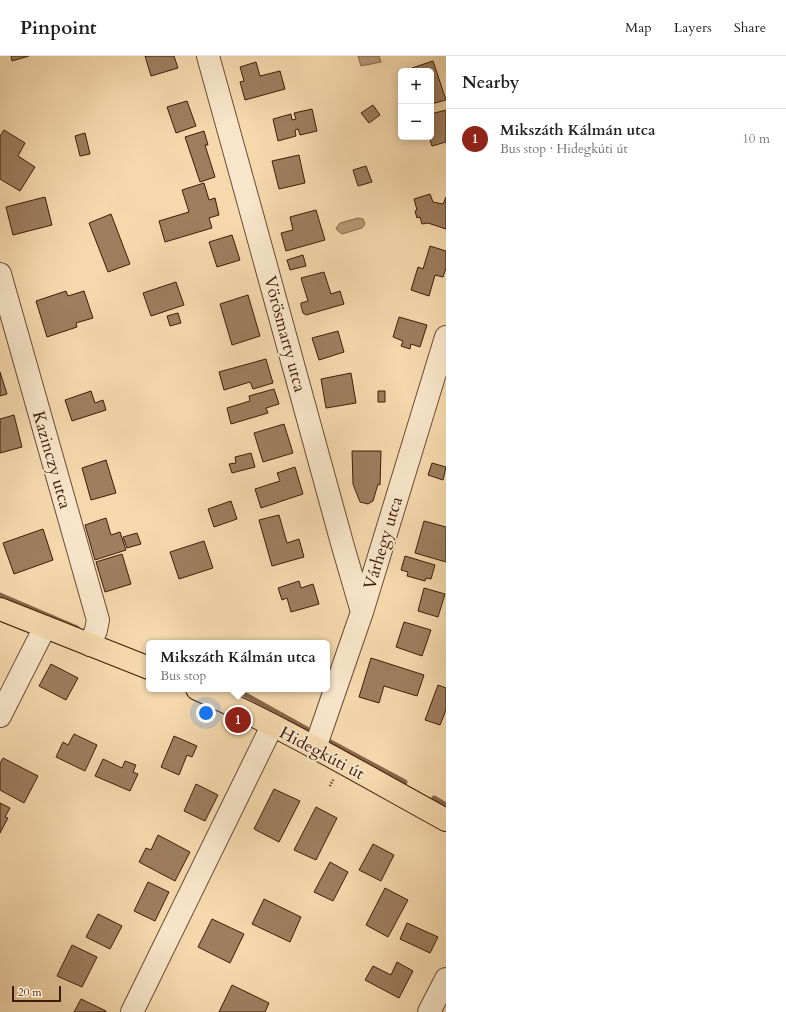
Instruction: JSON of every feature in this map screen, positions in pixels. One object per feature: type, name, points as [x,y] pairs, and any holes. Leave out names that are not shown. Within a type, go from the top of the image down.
[{"type":"main road","points":[[0,609],[45,627],[92,639],[146,666]]},
{"type":"main road","name":"Hidegkúti út","points":[[204,692],[272,726],[318,740],[446,820]]},
{"type":"street","name":"Vörösmarty utca","points":[[208,56],[362,612]]},
{"type":"street","name":"Kazinczy utca","points":[[0,274],[98,620],[92,639]]},
{"type":"street","name":"Várhegy utca","points":[[318,740],[362,612],[446,337]]},
{"type":"street","points":[[0,716],[45,627]]},
{"type":"street","points":[[132,1012],[272,726]]},
{"type":"street","points":[[429,1012],[446,979]]},
{"type":"shaded area","points":[[358,56],[379,56],[381,62],[361,66]]},
{"type":"shaded area","points":[[358,218],[363,219],[365,224],[362,228],[342,234],[337,230],[336,228],[340,223]]},
{"type":"building","points":[[11,56],[29,56],[12,61]]},
{"type":"building","points":[[145,56],[174,56],[178,68],[151,76]]},
{"type":"building","points":[[433,61],[446,100],[434,103],[434,68],[412,68]]},
{"type":"building","points":[[256,62],[260,76],[280,71],[285,89],[245,100],[240,82],[244,81],[240,67]]},
{"type":"building","points":[[187,101],[196,126],[176,133],[167,107]]},
{"type":"building","points":[[373,105],[380,115],[369,123],[361,113]]},
{"type":"building","points":[[312,109],[317,131],[300,135],[298,129],[295,130],[296,136],[278,141],[273,119],[291,114],[292,120],[296,119],[294,113]]},
{"type":"building","points":[[446,110],[446,142],[432,146],[430,140],[434,140],[434,113]]},
{"type":"building","points":[[4,130],[25,143],[18,156],[35,167],[20,191],[0,179],[0,136]]},
{"type":"building","points":[[204,131],[208,145],[205,145],[215,177],[200,182],[185,137]]},
{"type":"building","points":[[85,133],[90,154],[80,156],[75,136]]},
{"type":"building","points":[[299,155],[305,183],[279,189],[272,161]]},
{"type":"building","points":[[366,166],[372,182],[358,186],[353,170]]},
{"type":"building","points":[[204,183],[209,200],[215,198],[219,215],[209,218],[212,228],[165,242],[159,221],[189,212],[182,190]]},
{"type":"building","points":[[430,194],[433,202],[443,204],[446,197],[446,229],[428,223],[422,224],[420,217],[417,218],[415,211],[417,210],[414,199]]},
{"type":"building","points":[[45,197],[52,225],[13,235],[6,207]]},
{"type":"building","points":[[316,210],[325,240],[286,251],[281,233],[293,230],[290,217]]},
{"type":"building","points":[[111,214],[130,264],[108,272],[89,223]]},
{"type":"building","points":[[232,235],[240,260],[217,267],[209,242]]},
{"type":"building","points":[[430,246],[446,251],[446,268],[443,277],[435,275],[429,296],[411,290],[418,267],[423,269]]},
{"type":"building","points":[[303,255],[306,266],[290,270],[287,260]]},
{"type":"building","points":[[324,272],[331,294],[340,291],[344,304],[306,315],[303,313],[301,303],[308,301],[301,278]]},
{"type":"building","points":[[176,282],[184,305],[151,316],[143,293]]},
{"type":"building","points":[[66,291],[68,296],[84,291],[93,318],[76,323],[77,327],[47,337],[36,301]]},
{"type":"building","points":[[248,295],[260,336],[232,345],[220,304]]},
{"type":"building","points":[[178,313],[181,323],[170,326],[167,316]]},
{"type":"building","points":[[399,317],[427,325],[420,347],[411,344],[410,349],[401,346],[403,341],[393,337]]},
{"type":"building","points":[[338,331],[344,352],[319,360],[312,338]]},
{"type":"building","points":[[266,359],[273,383],[253,389],[250,382],[224,390],[219,372]]},
{"type":"building","points":[[0,372],[7,394],[0,396]]},
{"type":"building","points":[[351,373],[356,403],[326,408],[321,379]]},
{"type":"building","points":[[274,389],[279,404],[266,408],[268,413],[231,424],[227,408],[250,401],[249,396]]},
{"type":"building","points":[[91,391],[95,403],[103,400],[106,410],[72,421],[65,400]]},
{"type":"building","points":[[378,391],[385,391],[385,402],[378,402]]},
{"type":"building","points":[[14,415],[22,447],[0,453],[0,419]]},
{"type":"building","points":[[284,424],[293,453],[263,462],[254,433]]},
{"type":"building","points":[[352,451],[381,451],[380,485],[378,484],[373,501],[368,504],[360,502],[353,484]]},
{"type":"building","points":[[251,453],[255,467],[232,473],[229,464],[236,463],[235,457]]},
{"type":"building","points":[[106,460],[116,493],[91,500],[82,468]]},
{"type":"building","points":[[432,463],[446,467],[443,480],[428,475]]},
{"type":"building","points":[[295,467],[303,494],[261,508],[255,489],[280,481],[277,473]]},
{"type":"building","points":[[231,501],[237,519],[214,527],[208,509]]},
{"type":"building","points":[[279,515],[287,543],[299,539],[304,557],[272,566],[259,520]]},
{"type":"building","points":[[106,518],[111,535],[120,532],[126,550],[95,560],[85,525]]},
{"type":"building","points":[[424,521],[446,527],[446,562],[415,553]]},
{"type":"building","points":[[43,529],[53,560],[14,574],[3,543]]},
{"type":"building","points":[[137,533],[141,544],[127,548],[123,537]]},
{"type":"building","points":[[204,541],[213,568],[179,579],[170,552]]},
{"type":"building","points":[[122,554],[131,584],[105,592],[96,562]]},
{"type":"building","points":[[405,556],[435,565],[431,579],[426,578],[425,581],[407,576],[408,572],[401,570]]},
{"type":"building","points":[[299,581],[301,588],[313,584],[319,604],[291,612],[287,598],[282,600],[278,588]]},
{"type":"building","points":[[424,588],[445,594],[438,617],[418,611]]},
{"type":"building","points":[[404,622],[431,630],[422,656],[396,647]]},
{"type":"building","points":[[371,658],[424,675],[417,696],[384,686],[379,703],[359,697]]},
{"type":"building","points":[[51,664],[78,678],[66,700],[39,686]]},
{"type":"building","points":[[438,685],[446,688],[446,710],[440,725],[425,720]]},
{"type":"building","points":[[74,734],[97,745],[85,771],[56,757],[63,742],[68,745]]},
{"type":"building","points":[[174,736],[197,746],[192,757],[187,755],[179,775],[161,767]]},
{"type":"building","points":[[3,758],[38,776],[24,803],[0,790],[0,763]]},
{"type":"building","points":[[103,759],[122,768],[125,761],[136,765],[133,772],[138,774],[130,791],[95,776]]},
{"type":"building","points":[[196,784],[218,795],[205,821],[184,811]]},
{"type":"building","points":[[274,789],[300,801],[279,842],[254,829]]},
{"type":"building","points":[[0,803],[10,808],[5,817],[8,818],[0,833]]},
{"type":"building","points":[[316,807],[337,818],[316,860],[294,850]]},
{"type":"building","points":[[158,835],[190,852],[175,881],[139,862],[146,848],[151,850]]},
{"type":"building","points":[[373,844],[394,855],[381,881],[359,870]]},
{"type":"building","points":[[330,862],[348,872],[333,901],[314,892]]},
{"type":"building","points":[[148,882],[169,892],[155,921],[134,911]]},
{"type":"building","points":[[385,888],[408,900],[388,937],[366,925]]},
{"type":"building","points":[[264,899],[301,917],[290,942],[252,924]]},
{"type":"building","points":[[98,914],[122,926],[110,949],[86,937]]},
{"type":"building","points":[[212,919],[244,934],[230,963],[198,947]]},
{"type":"building","points":[[407,923],[438,937],[430,953],[400,939]]},
{"type":"building","points":[[72,945],[97,957],[82,987],[57,976]]},
{"type":"building","points":[[397,962],[413,971],[399,998],[365,980],[373,966],[391,975]]},
{"type":"building","points":[[232,985],[269,1003],[265,1012],[219,1012]]},
{"type":"building","points":[[81,999],[106,1011],[106,1012],[74,1012]]},
{"type":"waterway","points":[[0,595],[77,628]]},
{"type":"waterway","points":[[240,692],[314,733]]},
{"type":"waterway","points":[[323,738],[405,782]]},
{"type":"waterway","points":[[434,798],[446,805]]},
{"type":"place","name":"Mikszáth Kálmán utca","points":[[238,720]]}]
